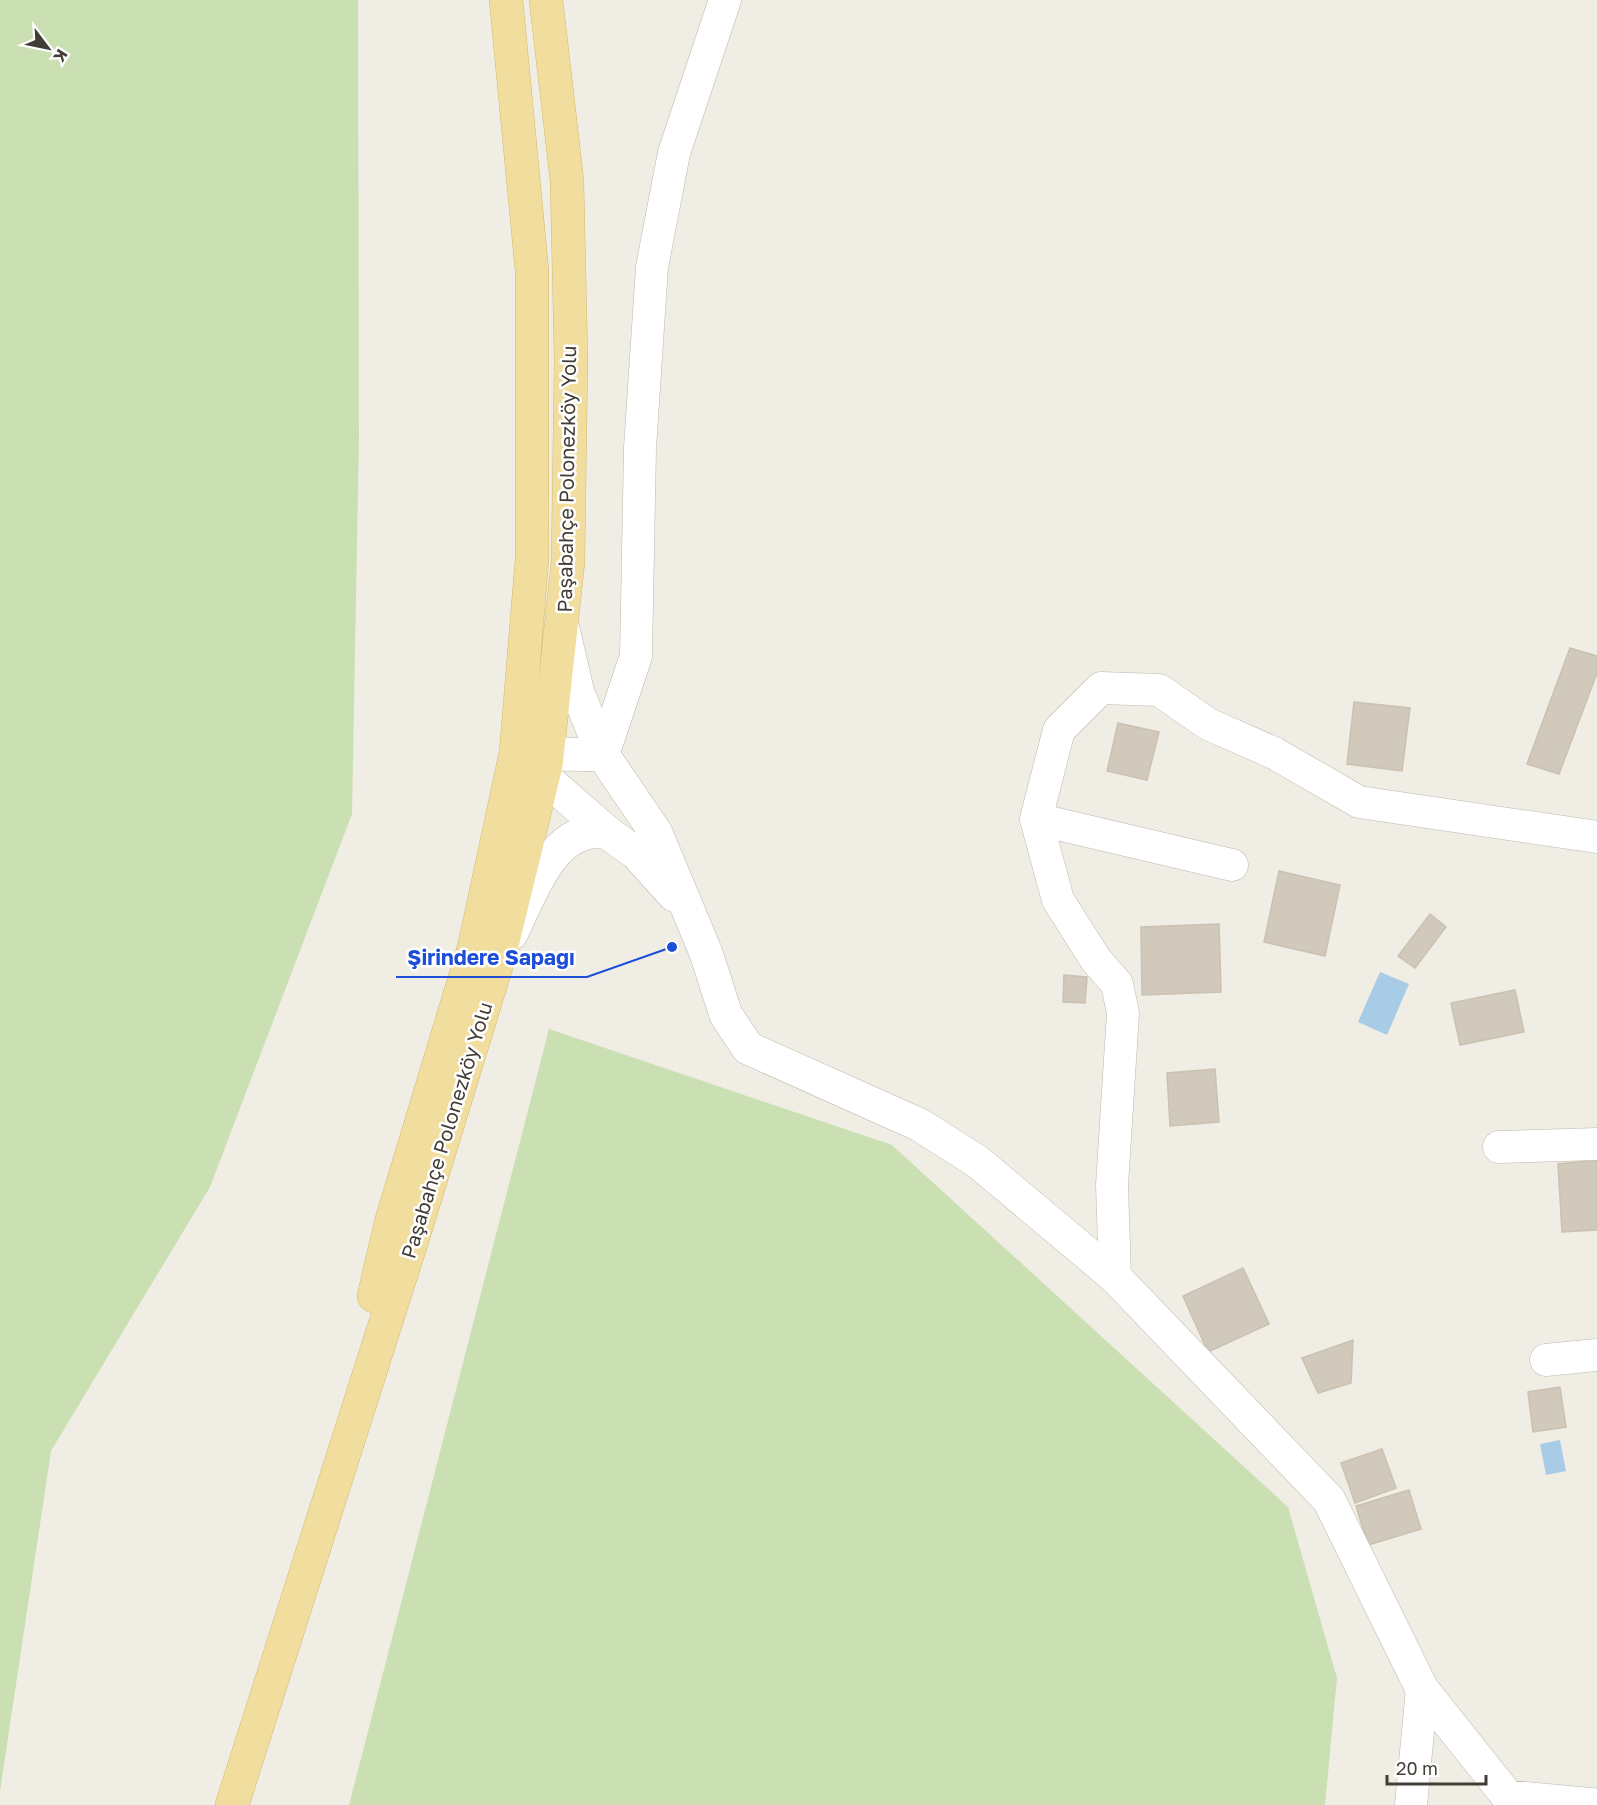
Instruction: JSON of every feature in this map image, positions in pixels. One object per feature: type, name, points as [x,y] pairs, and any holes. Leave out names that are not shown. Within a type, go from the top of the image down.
[{"type":"main road","name":"Paşabahçe Polonezköy Yolu","points":[[316,1537],[391,1223],[474,948],[536,761],[532,559],[532,270],[506,0]]},
{"type":"main road","name":"Paşabahçe Polonezköy Yolu","points":[[232,1805],[499,957],[562,627],[568,562],[570,384],[567,182],[546,0]]},
{"type":"street","points":[[603,755],[636,656],[640,448],[652,267],[674,153],[725,0]]},
{"type":"street","points":[[562,627],[578,693],[603,755],[656,833],[691,914],[726,1015],[748,1048],[920,1125],[978,1162],[1115,1277],[1329,1500],[1422,1689],[1508,1797],[1597,1805]]},
{"type":"street","points":[[1115,1277],[1112,1185],[1124,1013],[1117,984],[1096,960],[1058,900],[1036,819],[1059,730],[1101,688],[1159,690],[1208,724],[1274,753],[1359,802],[1597,837]]},
{"type":"street","points":[[536,761],[603,755]]},
{"type":"street","points":[[536,761],[608,833],[636,853],[691,914]]},
{"type":"street","points":[[1036,819],[1232,865]]},
{"type":"street","points":[[499,957],[550,859],[568,840],[594,830],[608,833]]},
{"type":"street","points":[[1499,1147],[1597,1144]]},
{"type":"street","points":[[1546,1360],[1597,1355]]},
{"type":"street","points":[[1411,1805],[1422,1689]]},
{"type":"green space","points":[[0,0],[358,0],[359,437],[352,814],[210,1187],[51,1451],[0,1791]]},
{"type":"green space","points":[[549,1029],[892,1145],[1288,1507],[1337,1678],[1325,1805],[349,1805]]},
{"type":"water","points":[[1380,972],[1409,984],[1387,1035],[1358,1022]]},
{"type":"water","points":[[1560,1440],[1566,1471],[1546,1475],[1540,1444]]},
{"type":"building","points":[[1570,648],[1597,656],[1597,673],[1559,774],[1527,764]]},
{"type":"building","points":[[1354,702],[1410,708],[1402,771],[1347,764]]},
{"type":"building","points":[[1118,723],[1159,732],[1147,780],[1107,771]]},
{"type":"building","points":[[1279,871],[1340,885],[1325,956],[1264,942]]},
{"type":"building","points":[[1430,914],[1446,927],[1415,968],[1398,956]]},
{"type":"building","points":[[1219,924],[1221,992],[1142,995],[1141,927]]},
{"type":"building","points":[[1064,975],[1087,977],[1085,1003],[1063,1002]]},
{"type":"building","points":[[1515,990],[1524,1032],[1460,1045],[1451,1003]]},
{"type":"building","points":[[1215,1069],[1219,1122],[1170,1126],[1167,1073]]},
{"type":"building","points":[[1597,1160],[1597,1230],[1562,1232],[1558,1164]]},
{"type":"building","points":[[1243,1268],[1269,1324],[1208,1352],[1183,1296]]},
{"type":"building","points":[[1353,1340],[1351,1383],[1318,1393],[1302,1358]]},
{"type":"building","points":[[1560,1387],[1566,1427],[1533,1432],[1528,1392]]},
{"type":"building","points":[[1382,1449],[1396,1488],[1355,1503],[1341,1463]]},
{"type":"building","points":[[1409,1490],[1421,1529],[1368,1545],[1356,1506]]},
{"type":"place","name":"Şirindere Sapağı","points":[[672,947]]}]
